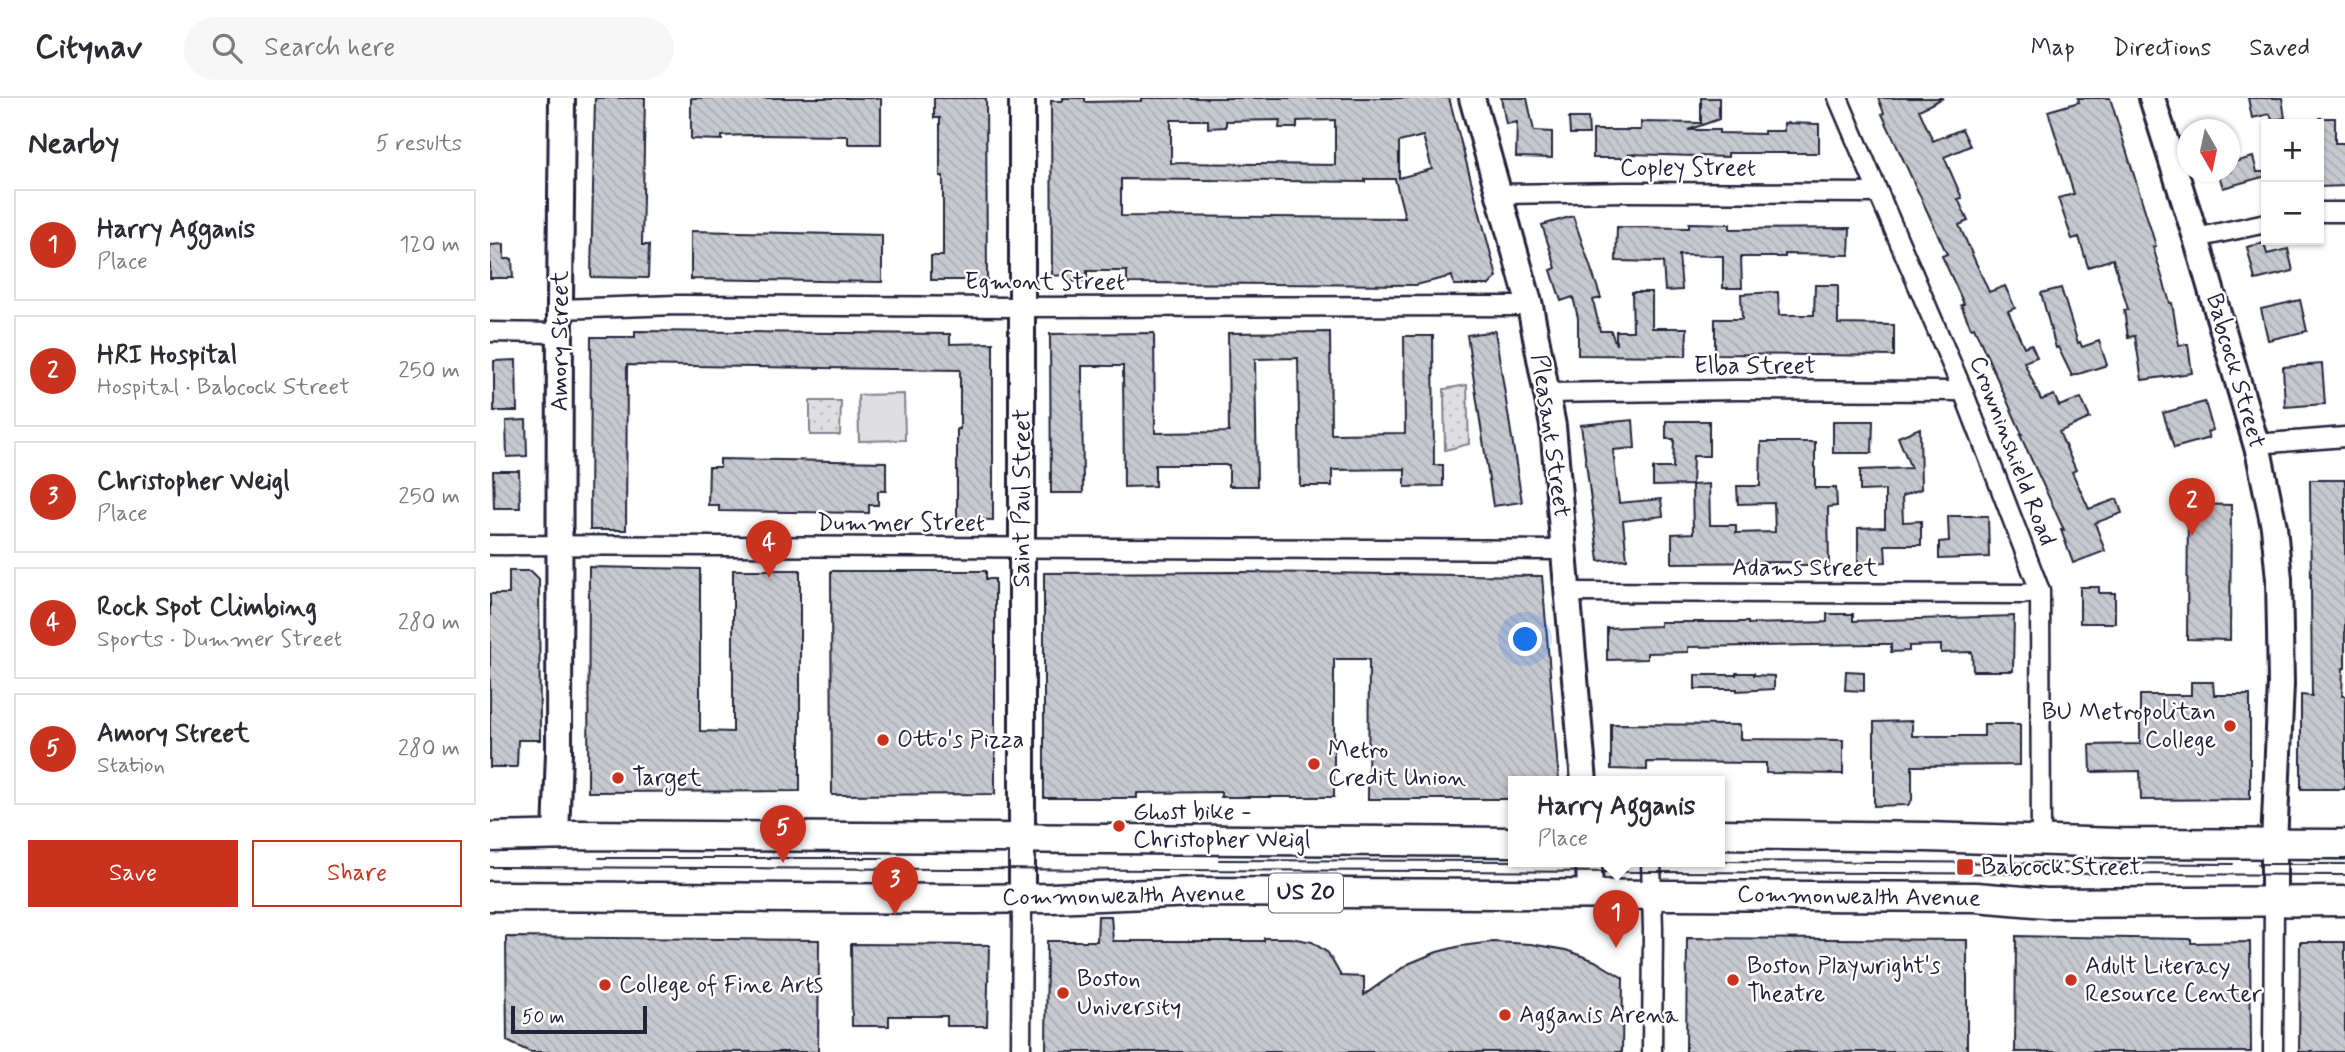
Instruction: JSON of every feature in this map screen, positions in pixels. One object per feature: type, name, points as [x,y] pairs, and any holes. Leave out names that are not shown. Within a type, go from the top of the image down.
[{"type":"main road","points":[[1725,834],[1926,836],[2040,842],[2345,844]]},
{"type":"main road","name":"US 20","points":[[490,837],[1508,842]]},
{"type":"main road","name":"Commonwealth Avenue","points":[[490,897],[1022,898],[1196,892],[1976,897],[2046,903],[2345,901]]},
{"type":"street","name":"Amory Street","points":[[556,836],[559,752],[562,98]]},
{"type":"street","name":"Saint Paul Street","points":[[1022,98],[1022,898]]},
{"type":"street","name":"Pleasant Street","points":[[1472,98],[1531,306],[1548,393],[1569,592],[1584,776]]},
{"type":"street","name":"Crowninshield Road","points":[[1838,98],[1963,391],[2040,591],[2040,842]]},
{"type":"street","name":"Babcock Street","points":[[2152,98],[2256,444],[2274,527],[2279,579],[2281,684],[2274,902]]},
{"type":"street","name":"Copley Street","points":[[1498,194],[1878,193]]},
{"type":"street","points":[[2324,212],[2345,212]]},
{"type":"street","points":[[2196,238],[2261,224]]},
{"type":"street","name":"Egmont Street","points":[[490,332],[676,305],[1531,306]]},
{"type":"street","name":"Elba Street","points":[[1548,393],[1963,391]]},
{"type":"street","points":[[2256,444],[2345,437]]},
{"type":"street","name":"Dummer Street","points":[[490,545],[1565,550]]},
{"type":"street","name":"Adams Street","points":[[1569,592],[2023,594],[2040,591]]},
{"type":"street","points":[[1589,867],[1590,895]]},
{"type":"street","points":[[1651,867],[1652,1052]]},
{"type":"street","points":[[1021,1052],[1022,898]]},
{"type":"street","points":[[2273,1052],[2274,902]]},
{"type":"shaded area","points":[[1467,385],[1469,444],[1445,450],[1444,389]]},
{"type":"shaded area","points":[[904,394],[905,440],[859,441],[858,395]]},
{"type":"shaded area","points":[[810,401],[841,401],[840,435],[810,435]]},
{"type":"building","points":[[595,98],[645,98],[642,245],[649,245],[648,278],[591,277]]},
{"type":"building","points":[[691,98],[881,98],[881,144],[848,144],[848,136],[750,135],[722,136],[722,140],[691,139]]},
{"type":"building","points":[[934,98],[986,98],[987,280],[931,280],[931,256],[943,256],[940,118],[934,118]]},
{"type":"building","points":[[1063,98],[1085,98],[1085,102],[1141,101],[1141,98],[1449,98],[1497,277],[1489,285],[1454,285],[1452,276],[1416,285],[1127,283],[1127,271],[1087,271],[1087,281],[1064,282],[1064,275],[1052,276],[1051,101],[1063,101]],"holes":[[[1171,120],[1208,120],[1208,128],[1226,127],[1226,121],[1280,120],[1279,128],[1297,128],[1297,121],[1335,120],[1335,165],[1171,163]],[[1423,136],[1432,169],[1399,178],[1399,142]],[[1121,179],[1365,182],[1365,179],[1395,179],[1405,218],[1121,216]]]},
{"type":"building","points":[[1501,98],[1527,98],[1534,131],[1552,132],[1552,158],[1516,157],[1517,122],[1506,124]]},
{"type":"building","points":[[1701,98],[1719,98],[1719,119],[1688,130],[1764,134],[1764,131],[1784,131],[1784,123],[1819,124],[1819,153],[1728,153],[1728,157],[1629,154],[1628,158],[1593,158],[1593,130],[1641,130],[1641,122],[1701,123]]},
{"type":"building","points":[[1878,98],[1943,98],[1919,110],[1933,141],[1962,129],[1970,146],[1944,157],[1962,198],[1958,199],[1968,221],[1959,225],[1989,292],[2005,286],[2015,308],[2008,311],[2024,347],[2031,344],[2037,357],[2024,362],[2041,400],[2054,395],[2059,406],[2081,398],[2090,418],[2059,432],[2076,470],[2072,472],[2089,509],[2117,499],[2122,513],[2095,523],[2105,551],[2073,563],[2061,530],[2064,530],[1974,327],[1971,328],[1961,305],[1964,304],[1942,256],[1947,254],[1882,114],[1884,113]]},
{"type":"building","points":[[2078,98],[2110,98],[2172,303],[2179,345],[2188,344],[2192,373],[2142,380],[2135,336],[2128,337],[2124,310],[2128,309],[2113,259],[2088,267],[2079,237],[2072,239],[2058,198],[2074,194],[2048,111],[2079,102]]},
{"type":"building","points":[[2248,98],[2282,98],[2285,118],[2272,119],[2270,114],[2252,118]]},
{"type":"building","points":[[1569,118],[1588,118],[1589,134],[1570,134]]},
{"type":"building","points":[[2335,118],[2335,143],[2345,143],[2345,186],[2324,187],[2324,119],[2319,119]]},
{"type":"building","points":[[2253,157],[2261,177],[2223,188],[2221,182],[2240,182],[2240,160]]},
{"type":"building","points":[[1573,216],[1601,298],[1593,300],[1600,331],[1611,331],[1616,345],[1616,331],[1633,331],[1632,292],[1652,292],[1652,328],[1687,328],[1686,356],[1578,355],[1578,318],[1573,297],[1561,301],[1551,270],[1556,268],[1542,225]]},
{"type":"building","points":[[1689,223],[1730,224],[1730,229],[1850,228],[1849,255],[1785,254],[1785,257],[1741,257],[1742,288],[1723,288],[1723,256],[1679,255],[1682,290],[1665,291],[1663,262],[1616,261],[1617,227],[1689,228]]},
{"type":"building","points":[[691,231],[882,235],[882,282],[691,279]]},
{"type":"building","points":[[504,244],[504,259],[512,259],[513,278],[490,278],[490,245]]},
{"type":"building","points":[[2261,244],[2265,245],[2267,254],[2288,249],[2293,271],[2255,280],[2247,247]]},
{"type":"building","points":[[1815,285],[1838,285],[1838,324],[1894,325],[1894,356],[1715,354],[1715,319],[1742,319],[1741,294],[1778,292],[1779,315],[1814,315]]},
{"type":"building","points":[[2061,288],[2078,343],[2080,342],[2082,347],[2099,341],[2107,365],[2072,376],[2058,347],[2056,348],[2041,293]]},
{"type":"building","points":[[2300,300],[2307,331],[2268,340],[2261,309]]},
{"type":"building","points":[[635,331],[950,334],[950,344],[993,343],[993,520],[957,519],[960,370],[627,365],[626,530],[590,530],[591,337],[635,337]]},
{"type":"building","points":[[1495,331],[1522,502],[1493,506],[1467,335]]},
{"type":"building","points":[[1330,332],[1331,434],[1405,433],[1404,336],[1433,336],[1434,465],[1443,465],[1443,486],[1405,487],[1405,469],[1332,470],[1332,486],[1300,486],[1298,358],[1255,359],[1257,486],[1229,486],[1229,465],[1155,465],[1155,486],[1124,487],[1123,366],[1082,366],[1083,493],[1051,493],[1050,334],[1154,333],[1155,433],[1229,432],[1228,333]]},
{"type":"building","points":[[516,360],[517,411],[494,411],[494,361]]},
{"type":"building","points":[[2322,364],[2325,404],[2285,407],[2283,367]]},
{"type":"building","points":[[2205,402],[2213,430],[2207,432],[2209,438],[2174,448],[2163,413]]},
{"type":"building","points":[[526,420],[527,456],[507,457],[506,421]]},
{"type":"building","points":[[1633,420],[1635,448],[1613,450],[1619,503],[1661,499],[1663,516],[1623,521],[1627,559],[1599,561],[1581,425]]},
{"type":"building","points":[[1666,421],[1709,421],[1709,456],[1693,456],[1692,485],[1653,486],[1653,468],[1673,468],[1674,439],[1666,439]]},
{"type":"building","points":[[1833,421],[1873,421],[1872,453],[1833,453]]},
{"type":"building","points":[[1920,428],[1921,489],[1902,496],[1903,522],[1921,521],[1921,545],[1885,545],[1886,562],[1858,563],[1858,528],[1885,527],[1885,490],[1860,491],[1860,470],[1911,468],[1898,437]]},
{"type":"building","points":[[1761,442],[1815,442],[1815,488],[1836,488],[1837,506],[1828,507],[1829,565],[1799,565],[1799,562],[1672,563],[1672,534],[1693,533],[1692,485],[1709,484],[1710,525],[1736,525],[1736,533],[1775,532],[1774,503],[1738,504],[1737,486],[1760,486]]},
{"type":"building","points":[[720,459],[886,462],[886,491],[878,491],[878,505],[869,505],[869,513],[719,511],[719,505],[708,505],[709,467],[720,467]]},
{"type":"building","points":[[493,471],[519,471],[520,508],[494,508]]},
{"type":"building","points":[[2310,480],[2345,480],[2345,668],[2342,696],[2345,696],[2345,789],[2301,789],[2301,695],[2312,696]]},
{"type":"building","points":[[2188,504],[2231,505],[2230,640],[2187,639]]},
{"type":"building","points":[[1948,516],[1988,516],[1989,557],[1939,559],[1939,542],[1949,541]]},
{"type":"building","points":[[589,567],[700,569],[700,731],[733,732],[733,570],[800,570],[800,791],[588,792]]},
{"type":"building","points":[[509,571],[531,571],[539,579],[540,740],[518,740],[517,767],[490,767],[490,594],[509,594]]},
{"type":"building","points":[[831,571],[986,571],[986,579],[995,579],[995,794],[832,795]]},
{"type":"building","points":[[1235,572],[1542,576],[1559,776],[1508,776],[1508,799],[1368,799],[1369,659],[1334,659],[1334,797],[1221,797],[1221,792],[1137,793],[1137,798],[1044,798],[1044,573]]},
{"type":"building","points":[[2080,587],[2099,587],[2099,593],[2115,593],[2115,623],[2080,623]]},
{"type":"building","points":[[1827,614],[1853,614],[1853,621],[2014,616],[2013,671],[1973,671],[1972,652],[1941,653],[1941,645],[1909,646],[1909,651],[1891,652],[1891,644],[1688,647],[1688,652],[1647,653],[1647,659],[1607,660],[1607,628],[1660,626],[1660,622],[1827,622]]},
{"type":"building","points":[[1846,671],[1864,672],[1864,691],[1845,690]]},
{"type":"building","points":[[1736,673],[1774,676],[1774,689],[1695,689],[1695,675]]},
{"type":"building","points":[[2191,682],[2213,682],[2214,695],[2250,695],[2250,799],[2141,800],[2140,771],[2091,772],[2090,745],[2140,744],[2140,695],[2191,695]]},
{"type":"building","points":[[1912,721],[1912,736],[1984,736],[1984,724],[2020,724],[2020,765],[1912,766],[1912,800],[1908,805],[1874,806],[1874,722]]},
{"type":"building","points":[[1611,724],[1740,725],[1740,739],[1843,740],[1843,774],[1766,773],[1766,763],[1647,762],[1647,770],[1611,769]]},
{"type":"building","points":[[1098,916],[1111,916],[1113,941],[1264,941],[1264,938],[1291,938],[1312,942],[1328,953],[1341,976],[1364,977],[1364,995],[1408,964],[1461,946],[1493,942],[1531,944],[1566,950],[1595,961],[1623,978],[1622,1052],[1046,1052],[1047,941],[1097,941]]},
{"type":"building","points":[[2016,936],[2191,939],[2191,943],[2250,942],[2251,1052],[2015,1052]]},
{"type":"building","points":[[506,937],[819,940],[818,1052],[530,1052],[507,1041]]},
{"type":"building","points":[[1687,938],[1967,940],[1967,1052],[1686,1052]]},
{"type":"building","points":[[2300,942],[2345,942],[2345,1052],[2299,1052]]},
{"type":"building","points":[[851,944],[989,945],[987,1026],[947,1026],[947,1016],[889,1016],[889,1026],[852,1026]]},
{"type":"tram line","points":[[599,858],[883,858]]},
{"type":"tram line","points":[[1219,860],[1508,861]]},
{"type":"tram line","points":[[1725,861],[2233,864]]},
{"type":"tram line","points":[[2258,864],[2345,864]]},
{"type":"tram line","points":[[490,867],[2345,875]]},
{"type":"place","name":"HRI Hospital","points":[[2192,536]]},
{"type":"place","name":"Rock Spot Climbing","points":[[769,578]]},
{"type":"place","name":"BU Metropolitan College","points":[[2230,726]]},
{"type":"place","name":"Otto's Pizza","points":[[883,740]]},
{"type":"place","name":"Metro Credit Union","points":[[1314,764]]},
{"type":"place","name":"Target","points":[[618,778]]},
{"type":"place","name":"Ghost bike - Christopher Weigl","points":[[1119,826]]},
{"type":"place","name":"Amory Street","points":[[783,863]]},
{"type":"place","name":"Babcock Street","points":[[1965,867]]},
{"type":"place","name":"Christopher Weigl","points":[[895,915]]},
{"type":"place","name":"Harry Agganis","points":[[1616,948]]},
{"type":"place","name":"Boston Playwright's Theatre","points":[[1733,980]]},
{"type":"place","name":"Adult Literacy Resource Center","points":[[2071,980]]},
{"type":"place","name":"College of Fine Arts","points":[[605,985]]},
{"type":"place","name":"Boston University","points":[[1063,993]]},
{"type":"place","name":"Agganis Arena","points":[[1505,1015]]}]
